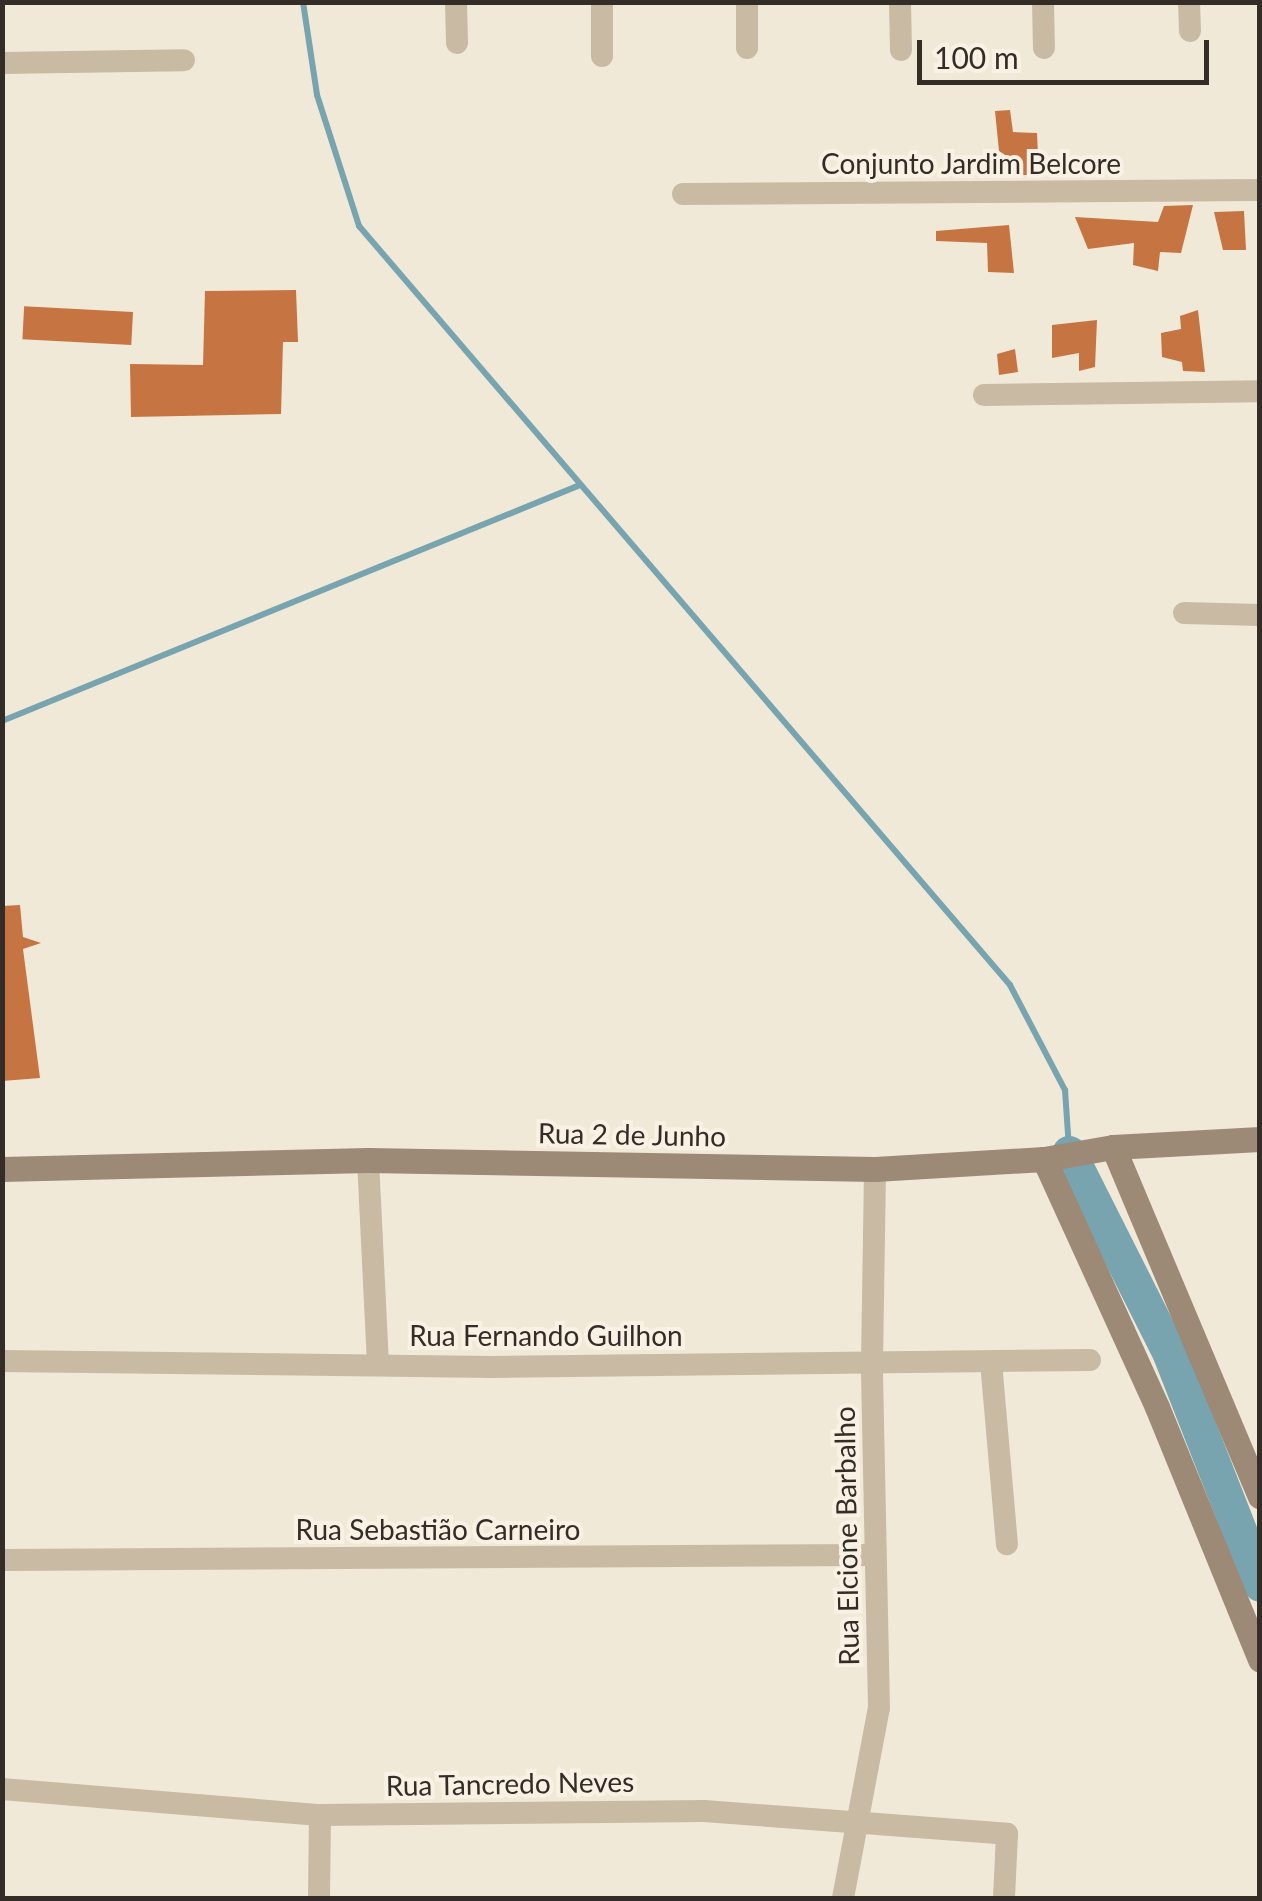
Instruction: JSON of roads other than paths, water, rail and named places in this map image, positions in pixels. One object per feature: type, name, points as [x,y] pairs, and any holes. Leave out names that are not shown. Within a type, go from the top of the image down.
[{"type":"street","points":[[456,2],[457,42]]},
{"type":"street","points":[[602,2],[602,56]]},
{"type":"street","points":[[746,48],[747,2]]},
{"type":"street","points":[[900,2],[902,50]]},
{"type":"street","points":[[1043,2],[1044,48]]},
{"type":"street","points":[[1189,2],[1190,30]]},
{"type":"street","points":[[2,62],[184,60]]},
{"type":"street","name":"Conjunto Jardim Belcore","points":[[683,194],[1260,190]]},
{"type":"street","points":[[984,394],[1260,391]]},
{"type":"street","points":[[1184,613],[1260,615]]},
{"type":"street","name":"Rua 2 de Junho","points":[[2,1169],[368,1160],[874,1169],[1044,1159],[1113,1146],[1260,1139]]},
{"type":"street","points":[[1113,1146],[1260,1496]]},
{"type":"street","points":[[1044,1159],[1157,1407],[1260,1660]]},
{"type":"street","points":[[368,1160],[378,1365]]},
{"type":"street","name":"Rua Elcione Barbalho","points":[[843,1898],[879,1708],[872,1362],[874,1169]]},
{"type":"street","name":"Rua Fernando Guilhon","points":[[2,1361],[378,1365],[1090,1360]]},
{"type":"street","points":[[992,1362],[1008,1544]]},
{"type":"street","name":"Rua Sebastião Carneiro","points":[[2,1560],[874,1555]]},
{"type":"street","name":"Rua Tancredo Neves","points":[[2,1789],[320,1815],[704,1810],[1007,1834],[1010,1845],[1004,1898]]},
{"type":"street","points":[[319,1898],[320,1815]]},
{"type":"waterway","points":[[303,2],[317,95],[359,226],[1010,985],[1065,1090],[1069,1149]]},
{"type":"waterway","points":[[2,721],[580,485]]},
{"type":"waterway","points":[[1069,1153],[1170,1354],[1260,1584]]}]
